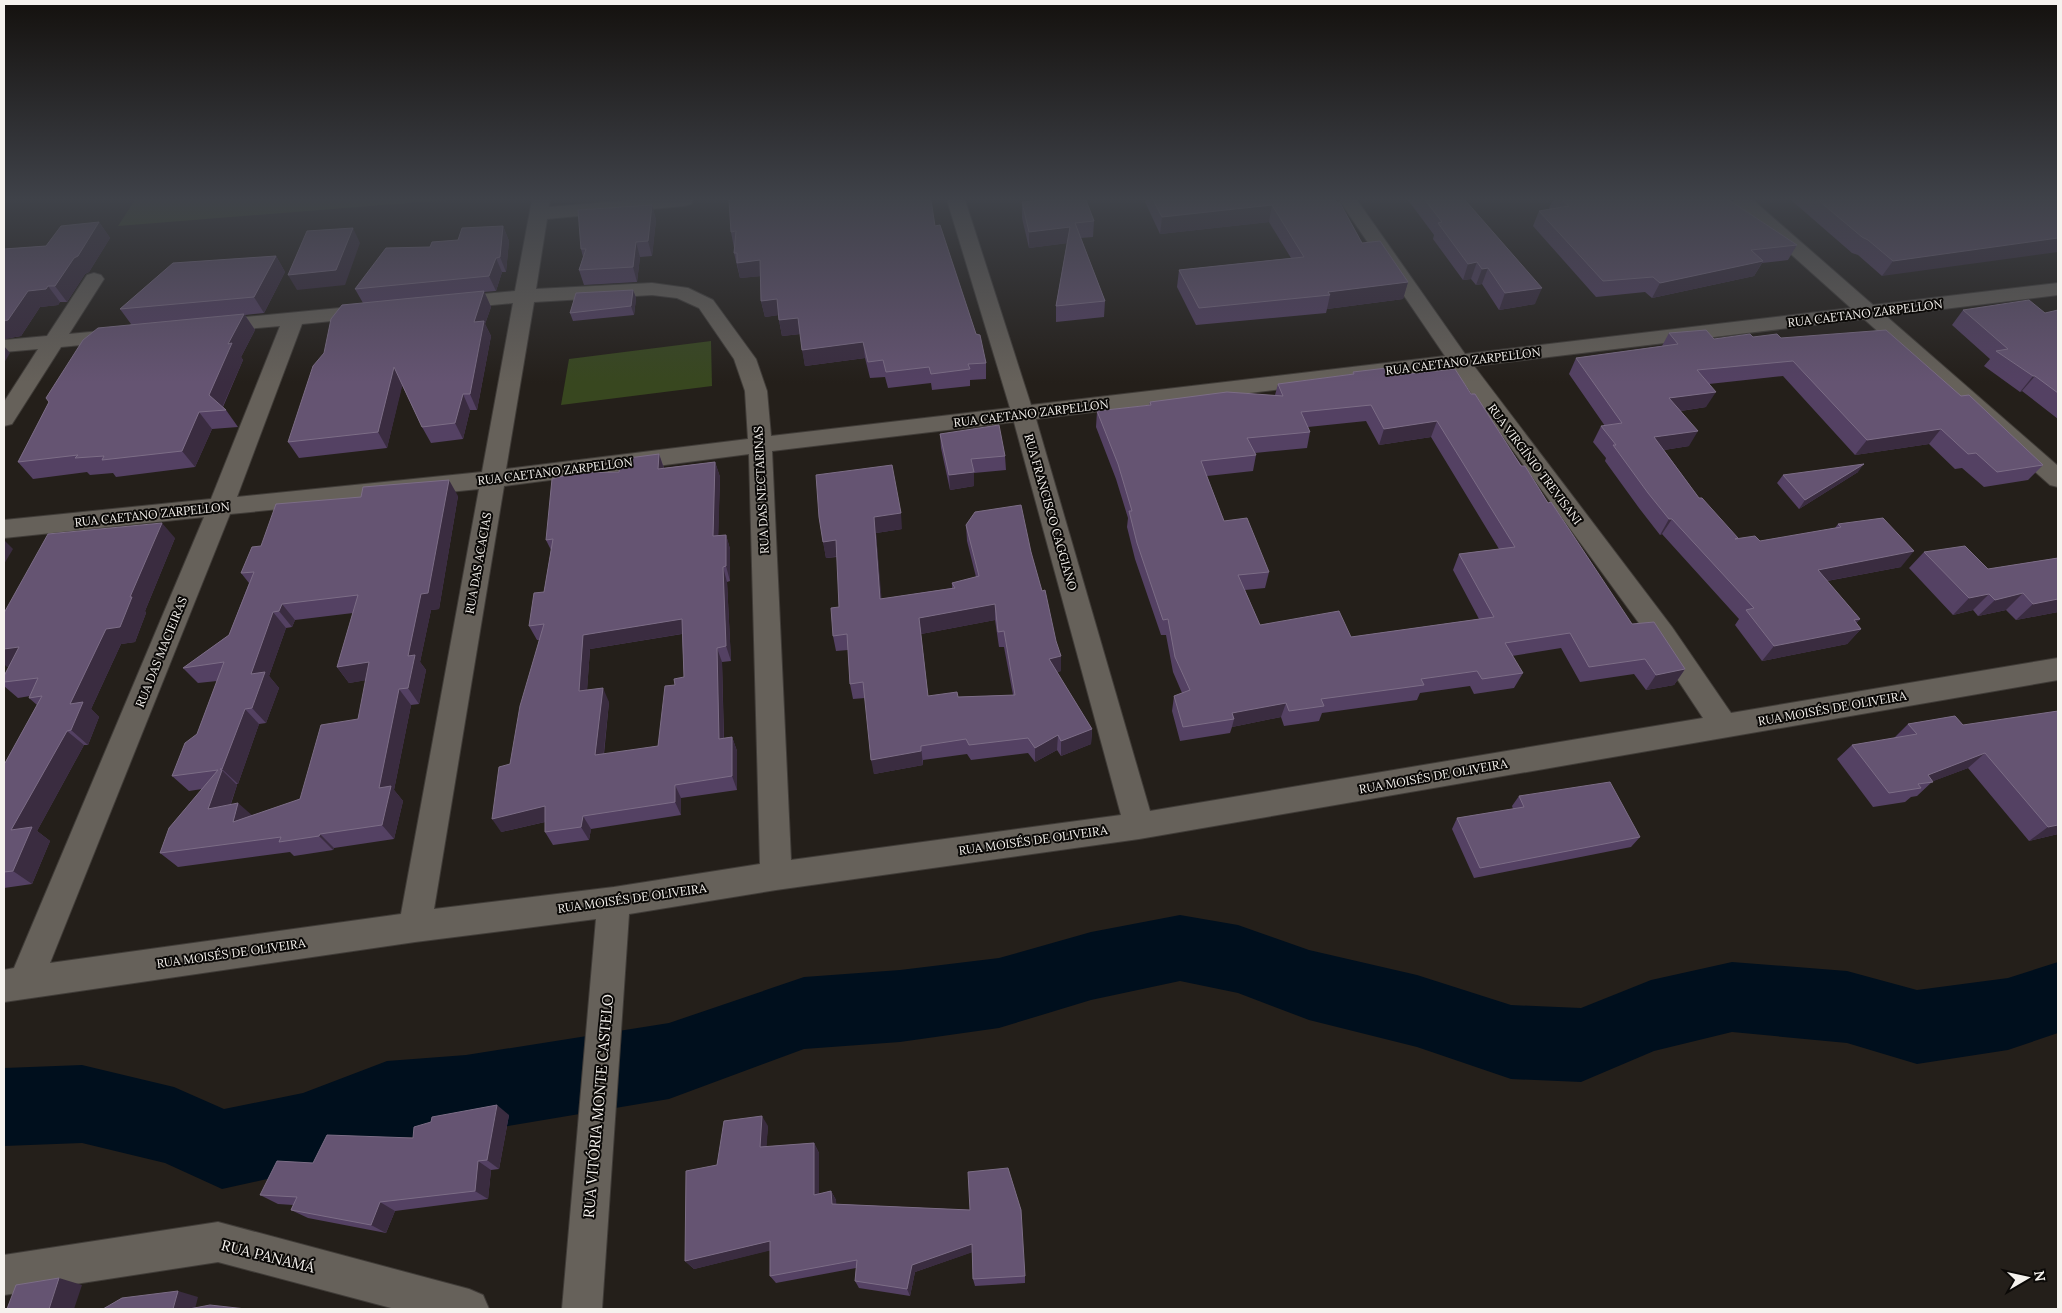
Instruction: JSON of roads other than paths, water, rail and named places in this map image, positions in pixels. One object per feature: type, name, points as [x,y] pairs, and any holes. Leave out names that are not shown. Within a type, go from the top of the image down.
[{"type":"street","name":"RUA DAS ACACIAS","points":[[415,926],[530,261]]},
{"type":"street","name":"RUA FRANCISCO CAGGIANO","points":[[975,261],[1023,414],[1139,826]]},
{"type":"street","name":"RUA VIRGÍNIO TREVISANI","points":[[1390,261],[1459,361],[1662,634],[1725,726]]},
{"type":"street","points":[[1811,261],[2058,479]]},
{"type":"street","points":[[4,420],[94,279]]},
{"type":"street","name":"RUA DAS NECTARINAS","points":[[427,305],[524,296],[652,288],[682,292],[706,304],[745,359],[756,391],[760,445],[776,876]]},
{"type":"street","name":"RUA CAETANO ZARPELLON","points":[[4,529],[493,479],[760,445],[2058,289]]},
{"type":"street","points":[[193,328],[389,309]]},
{"type":"street","name":"RUA DAS MACIEIRAS","points":[[14,985],[220,506],[293,319]]},
{"type":"street","points":[[4,346],[144,333]]},
{"type":"street","name":"RUA MOISÉS DE OLIVEIRA","points":[[14,985],[415,926],[614,902],[776,876],[1139,826],[2058,669]]},
{"type":"street","name":"RUA VITÓRIA MONTE CASTELO","points":[[582,1309],[614,902]]},
{"type":"street","name":"RUA PANAMÁ","points":[[4,1275],[218,1242],[469,1309]]},
{"type":"waterway","points":[[4,1107],[82,1104],[174,1126],[222,1149],[303,1132],[387,1100],[466,1094],[669,1061],[804,1013],[900,1006],[999,993],[1091,966],[1180,948],[1238,959],[1309,985],[1417,1011],[1511,1042],[1581,1045],[1651,1016],[1732,997],[1847,1007],[1917,1027],[2008,1014],[2058,998]]}]
